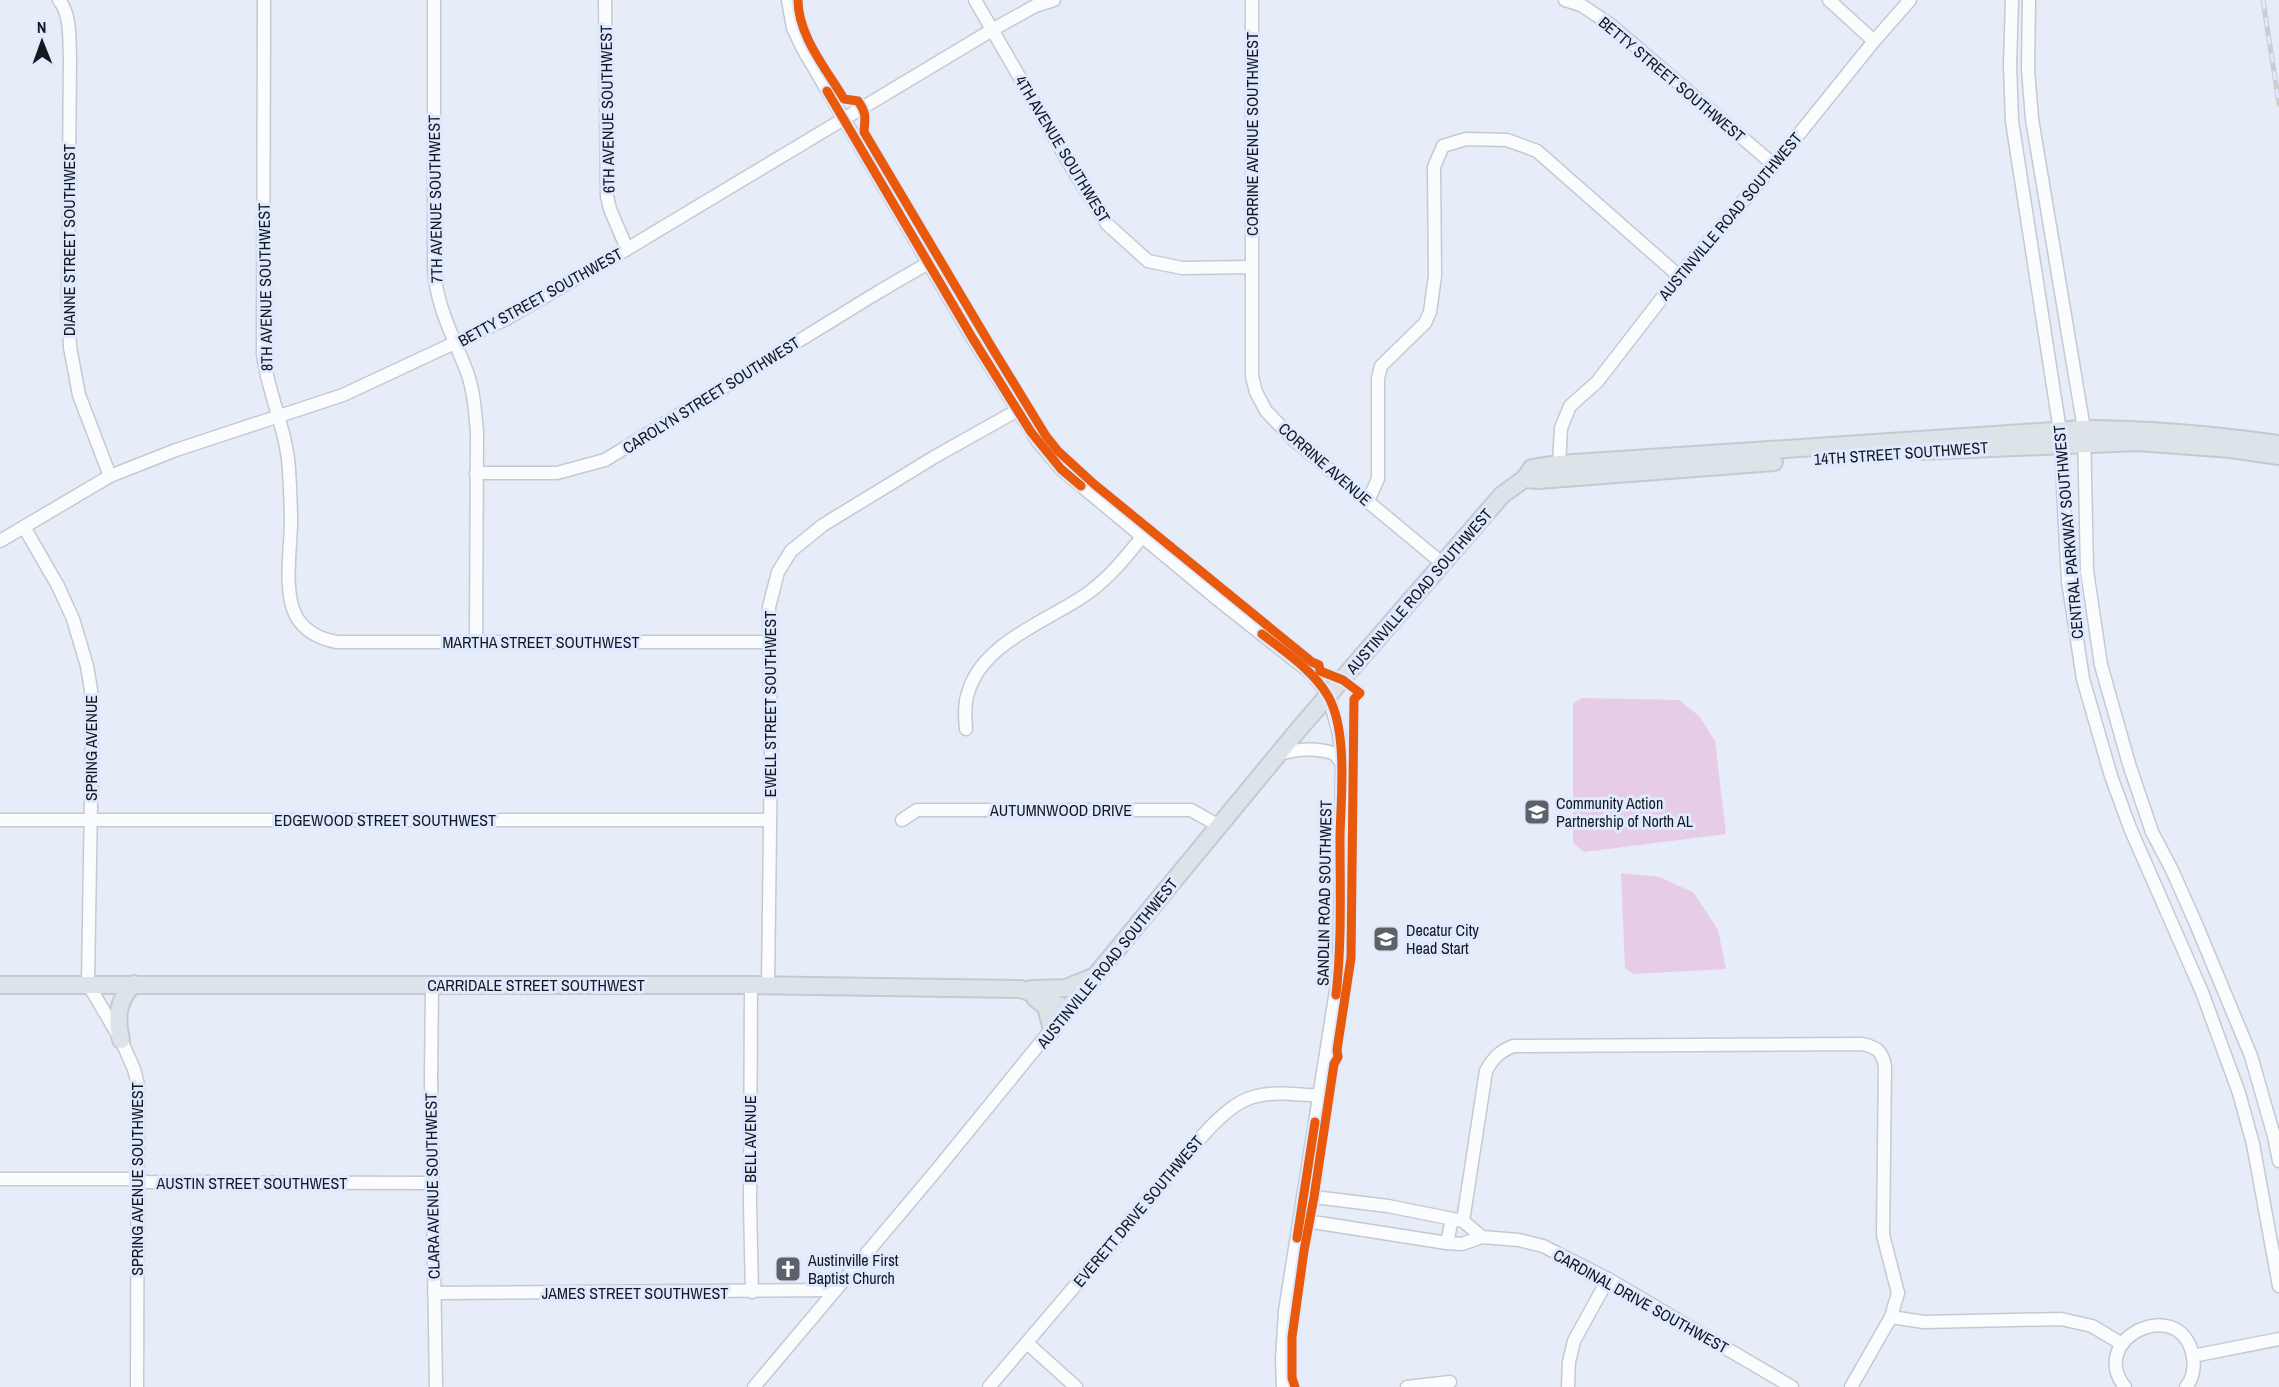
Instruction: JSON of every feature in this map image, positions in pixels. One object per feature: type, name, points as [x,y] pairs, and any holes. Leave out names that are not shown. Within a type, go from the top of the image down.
[{"type":"main road","name":"14TH STREET SOUTHWEST","points":[[1559,464],[2084,436],[2132,429],[2180,432],[2279,444]]},
{"type":"main road","name":"14TH STREET SOUTHWEST","points":[[2084,436],[2220,448],[2279,456]]},
{"type":"main road","name":"14TH STREET SOUTHWEST","points":[[1524,478],[1538,480],[1910,452],[2061,437]]},
{"type":"main road","name":"AUSTINVILLE ROAD SOUTHWEST","points":[[1067,1010],[1279,754],[1502,495],[1524,478],[1532,468],[1559,464]]},
{"type":"main road","points":[[1021,989],[1066,988],[1094,977]]},
{"type":"main road","points":[[121,1040],[118,1024],[119,1006],[125,994],[134,984]]},
{"type":"main road","name":"CARRIDALE STREET SOUTHWEST","points":[[0,985],[768,986],[1021,989],[1067,1010]]},
{"type":"main road","points":[[1021,989],[1046,1007],[1052,1030]]},
{"type":"street","name":"DIANNE STREET SOUTHWEST","points":[[59,0],[68,19],[70,56],[68,298],[70,347],[79,395],[110,476]]},
{"type":"street","name":"8TH AVENUE SOUTHWEST","points":[[264,0],[263,354],[266,377],[290,471],[292,604],[296,616],[313,635]]},
{"type":"street","name":"7TH AVENUE SOUTHWEST","points":[[434,0],[434,270],[437,296],[467,373],[474,406],[476,642]]},
{"type":"street","name":"6TH AVENUE SOUTHWEST","points":[[605,0],[607,196],[627,249]]},
{"type":"street","points":[[788,0],[793,28],[802,49],[930,262],[973,339],[1038,442],[1061,469],[1312,674],[1329,696]]},
{"type":"street","name":"4TH AVENUE SOUTHWEST","points":[[975,0],[1107,224],[1148,261],[1182,268],[1251,267]]},
{"type":"street","name":"BETTY STREET SOUTHWEST","points":[[0,542],[110,476],[167,453],[343,395],[454,344],[542,299],[992,30],[1035,6],[1054,0]]},
{"type":"street","name":"CORRINE AVENUE SOUTHWEST","points":[[1251,267],[1252,0]]},
{"type":"street","name":"BETTY STREET SOUTHWEST","points":[[1565,0],[1581,5],[1611,25],[1774,165]]},
{"type":"street","points":[[1829,0],[1874,41]]},
{"type":"street","name":"AUSTINVILLE ROAD SOUTHWEST","points":[[1559,464],[1561,428],[1570,406],[1596,382],[1679,276],[1910,0]]},
{"type":"street","name":"CENTRAL PARKWAY SOUTHWEST","points":[[2012,0],[2010,65],[2012,120],[2061,437],[2068,581],[2083,679],[2107,766],[2130,828],[2202,992],[2239,1093],[2253,1144],[2279,1286]]},
{"type":"street","name":"CENTRAL PARKWAY SOUTHWEST","points":[[2029,0],[2028,69],[2032,120],[2084,436],[2086,571],[2101,665],[2110,702],[2152,832],[2177,880],[2251,1056],[2279,1161]]},
{"type":"street","points":[[1368,501],[1378,479],[1378,378],[1381,366],[1425,322],[1430,312],[1435,276],[1434,167],[1443,146],[1466,139],[1507,140],[1537,151],[1679,276]]},
{"type":"street","name":"CAROLYN STREET SOUTHWEST","points":[[476,473],[556,473],[605,460],[930,262]]},
{"type":"street","name":"CORRINE AVENUE","points":[[1251,267],[1252,376],[1256,392],[1266,411],[1295,441],[1443,564]]},
{"type":"street","name":"EWELL STREET SOUTHWEST","points":[[768,986],[769,607],[778,572],[791,551],[833,519],[936,456],[1018,410]]},
{"type":"street","name":"SPRING AVENUE","points":[[24,527],[58,586],[73,619],[87,666],[91,690],[88,984]]},
{"type":"street","points":[[966,729],[965,703],[968,691],[986,660],[1008,642],[1106,579],[1142,537]]},
{"type":"street","name":"MARTHA STREET SOUTHWEST","points":[[313,635],[337,642],[770,642]]},
{"type":"street","name":"SANDLIN ROAD SOUTHWEST","points":[[1283,1387],[1282,1359],[1286,1311],[1338,978],[1342,764],[1339,734],[1329,696]]},
{"type":"street","points":[[1279,754],[1299,750],[1320,750],[1335,754],[1342,764]]},
{"type":"street","name":"AUTUMNWOOD DRIVE","points":[[902,820],[917,810],[1191,810],[1219,826]]},
{"type":"street","name":"EDGEWOOD STREET SOUTHWEST","points":[[0,820],[770,820]]},
{"type":"street","name":"SPRING AVENUE SOUTHWEST","points":[[88,984],[121,1040],[134,1069],[138,1085],[137,1387]]},
{"type":"street","name":"CLARA AVENUE SOUTHWEST","points":[[432,985],[432,1184],[436,1387]]},
{"type":"street","name":"BELL AVENUE","points":[[751,986],[752,1292]]},
{"type":"street","name":"AUSTINVILLE ROAD SOUTHWEST","points":[[754,1387],[1067,1010]]},
{"type":"street","points":[[1448,1244],[1457,1220],[1486,1071],[1501,1051],[1513,1046],[1862,1044],[1875,1046],[1884,1055],[1885,1067],[1884,1234],[1898,1293],[1891,1317],[1851,1387]]},
{"type":"street","name":"EVERETT DRIVE SOUTHWEST","points":[[989,1387],[1175,1167],[1229,1108],[1239,1102],[1263,1095],[1286,1093],[1320,1096]]},
{"type":"street","name":"AUSTIN STREET SOUTHWEST","points":[[0,1179],[432,1184]]},
{"type":"street","points":[[1303,1198],[1314,1197],[1388,1206],[1457,1220],[1482,1237]]},
{"type":"street","name":"CARDINAL DRIVE SOUTHWEST","points":[[1300,1220],[1448,1244],[1462,1244],[1482,1237],[1518,1240],[1543,1246],[1608,1279],[1792,1387]]},
{"type":"street","points":[[1568,1387],[1569,1362],[1574,1341],[1608,1279]]},
{"type":"street","name":"JAMES STREET SOUTHWEST","points":[[434,1293],[836,1290]]},
{"type":"street","points":[[1891,1317],[1924,1322],[2061,1319],[2092,1326],[2122,1344]]},
{"type":"street","points":[[2125,1387],[2117,1370],[2117,1356],[2122,1344],[2139,1328],[2151,1325],[2163,1325],[2174,1329],[2190,1346],[2194,1371],[2186,1387]]},
{"type":"street","points":[[2193,1356],[2279,1339]]},
{"type":"street","points":[[1027,1343],[1076,1387]]},
{"type":"street","points":[[1407,1387],[1450,1382]]},
{"type":"shaded area","points":[[1582,698],[1679,700],[1699,716],[1715,741],[1726,834],[1584,852],[1573,843],[1573,704]]},
{"type":"shaded area","points":[[1621,873],[1660,877],[1694,893],[1718,930],[1726,969],[1634,974],[1625,968]]},
{"type":"railway","points":[[2263,0],[2279,104]]},
{"type":"cycle path","points":[[798,0],[803,27],[815,52],[844,99],[858,101],[861,105],[865,116],[864,132],[991,346],[1046,436],[1058,451],[1094,484],[1312,662],[1319,665],[1320,671],[1343,680],[1360,693],[1354,699],[1351,958],[1337,1050],[1338,1057],[1334,1064],[1292,1337],[1292,1378],[1295,1387]]},
{"type":"cycle path","points":[[827,91],[973,339],[1031,432],[1061,469],[1081,486]]},
{"type":"cycle path","points":[[1262,634],[1315,678],[1328,696],[1338,727],[1342,783],[1340,935],[1336,995]]},
{"type":"cycle path","points":[[1297,1238],[1315,1122]]},
{"type":"place","name":"Community Action Partnership of North AL","points":[[1537,812]]},
{"type":"place","name":"Decatur City Head Start","points":[[1386,939]]},
{"type":"place","name":"Austinville First Baptist Church","points":[[788,1269]]}]
